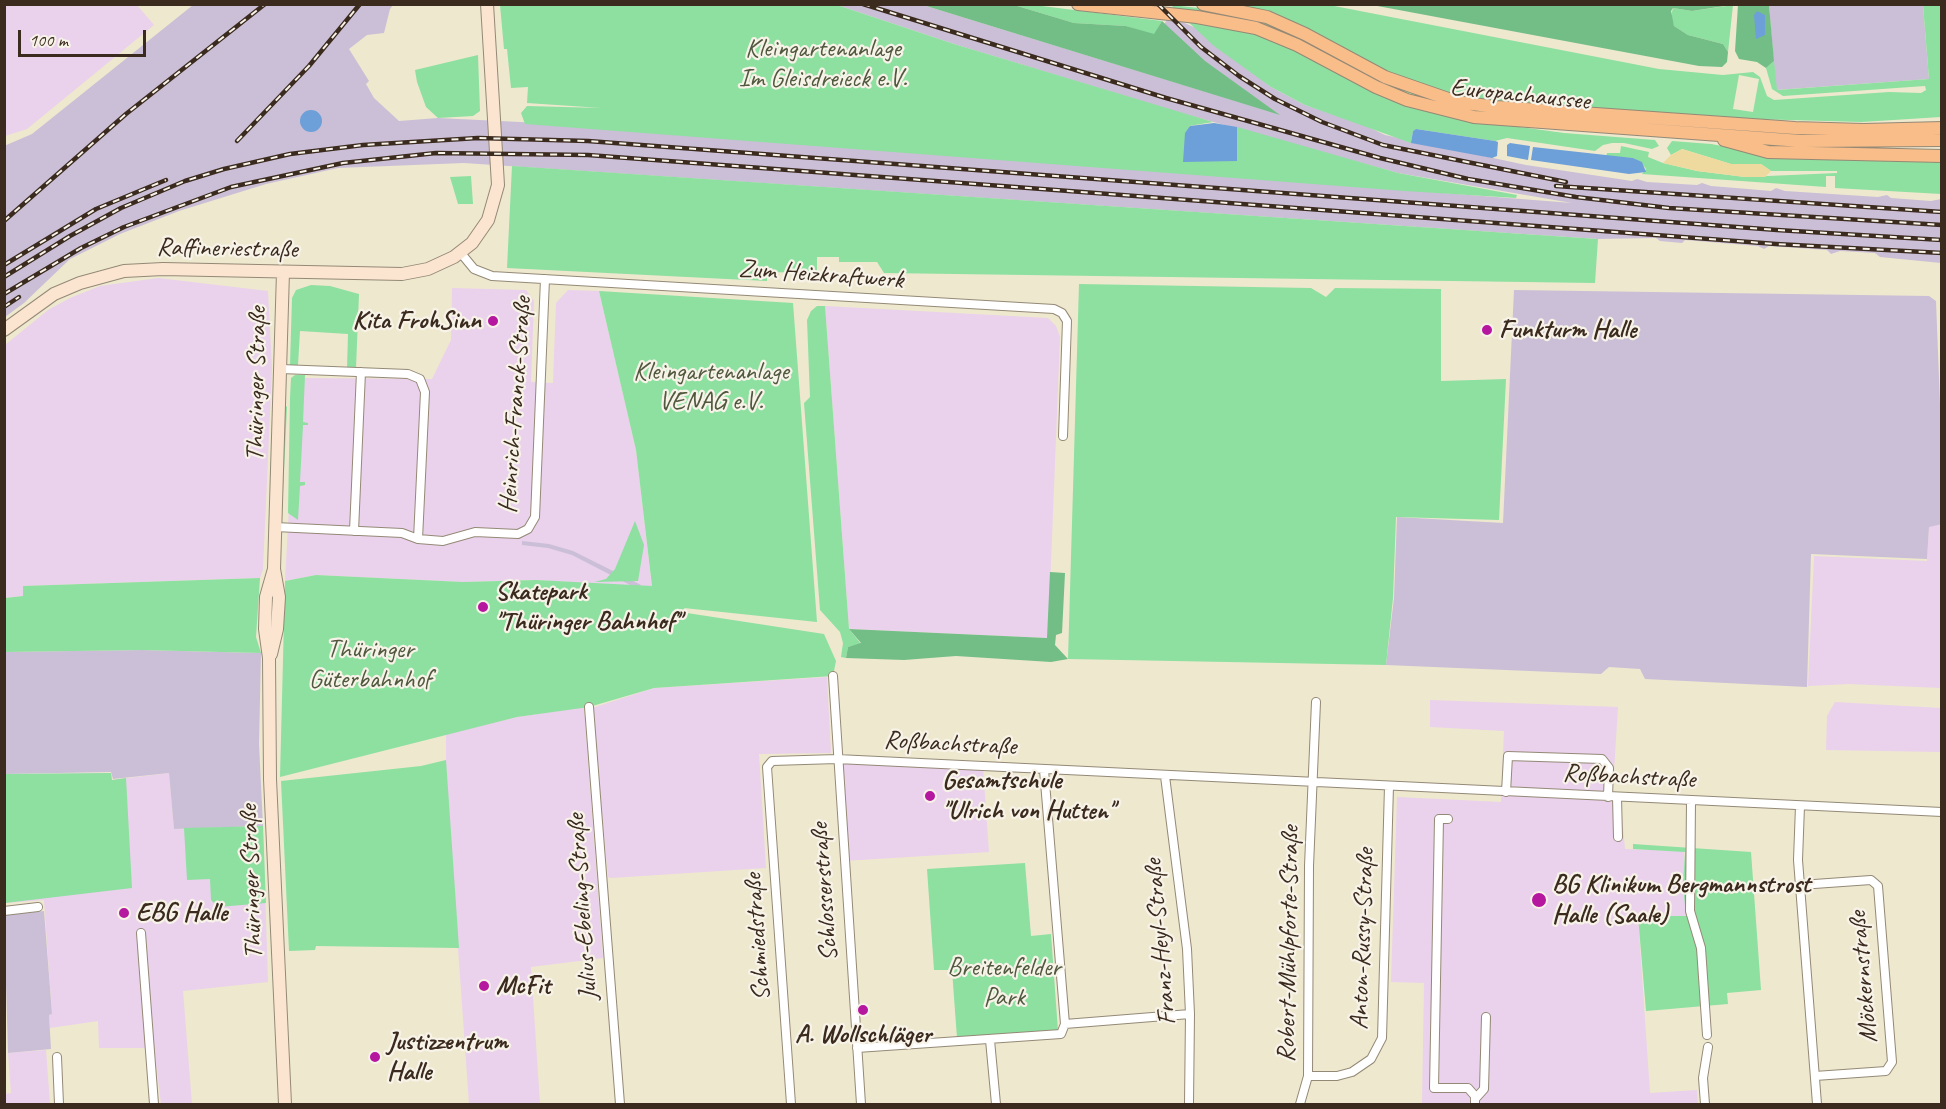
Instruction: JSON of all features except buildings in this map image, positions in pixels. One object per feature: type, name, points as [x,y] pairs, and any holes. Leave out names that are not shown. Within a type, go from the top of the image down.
[{"type":"main road","name":"Europachaussee","points":[[1078,4],[1197,17],[1257,28],[1297,45],[1376,87],[1407,100],[1451,113],[1497,120],[1836,142],[1941,140]]},
{"type":"main road","name":"Europachaussee","points":[[1203,4],[1267,17],[1305,34],[1385,78],[1457,102],[1496,107],[1796,128],[1864,130],[1941,128]]},
{"type":"main road","points":[[1700,133],[1768,152],[1941,156]]},
{"type":"street","name":"Raffineriestraße","points":[[4,330],[54,294],[111,274],[154,269],[409,273],[440,265],[460,252],[472,243],[488,220],[498,185],[487,4]]},
{"type":"street","name":"Zum Heizkraftwerk","points":[[460,252],[470,266],[483,274],[1054,309],[1062,313],[1067,321],[1063,436]]},
{"type":"street","name":"Thüringer Straße","points":[[283,272],[274,569],[279,597],[276,635],[269,658],[269,760],[285,1104]]},
{"type":"street","name":"Heinrich-Franck-Straße","points":[[275,527],[402,533],[418,539],[449,540],[475,532],[518,534],[532,525],[535,517],[545,279]]},
{"type":"street","points":[[281,369],[408,374],[420,379],[424,385],[418,539]]},
{"type":"street","points":[[354,531],[361,372]]},
{"type":"street","name":"Schlosserstraße","points":[[834,676],[837,759],[861,1104]]},
{"type":"street","points":[[1314,783],[1316,702]]},
{"type":"street","name":"Julius-Ebeling-Straße","points":[[589,707],[620,1104]]},
{"type":"street","points":[[1506,792],[1508,756],[1602,759],[1609,768],[1618,837]]},
{"type":"street","name":"Roßbachstraße","points":[[766,767],[772,761],[837,759],[1941,812]]},
{"type":"street","name":"Schmiedstraße","points":[[766,767],[791,1104]]},
{"type":"street","points":[[857,1048],[1060,1034],[1065,1023],[1044,770]]},
{"type":"street","name":"Franz-Heyl-Straße","points":[[1165,776],[1187,949],[1190,1014],[1189,1104]]},
{"type":"street","name":"Robert-Mühlpforte-Straße","points":[[1300,1104],[1308,1076],[1309,866],[1314,783]]},
{"type":"street","name":"Anton-Russy-Straße","points":[[1308,1076],[1337,1076],[1352,1072],[1371,1059],[1382,1038],[1389,786]]},
{"type":"street","points":[[1691,801],[1690,911],[1701,948],[1707,1035]]},
{"type":"street","points":[[1800,806],[1798,860],[1817,1104]]},
{"type":"street","points":[[1448,819],[1439,819],[1440,935],[1434,1088],[1468,1088],[1475,1102],[1484,1089],[1486,1017]]},
{"type":"street","name":"Möckernstraße","points":[[1800,885],[1871,880],[1878,886],[1892,1062],[1886,1071],[1815,1077]]},
{"type":"street","points":[[4,911],[38,907]]},
{"type":"street","points":[[141,933],[154,1104]]},
{"type":"street","points":[[1065,1023],[1190,1014]]},
{"type":"street","points":[[990,1040],[996,1104]]},
{"type":"street","points":[[1705,1104],[1703,1078],[1708,1047]]},
{"type":"street","points":[[57,1057],[60,1104]]},
{"type":"shaded area","points":[[5,4],[137,5],[154,25],[27,129],[5,136]]},
{"type":"shaded area","points":[[394,4],[390,9],[384,33],[367,35],[349,49],[369,81],[366,84],[374,98],[399,121],[438,118],[561,124],[1572,203],[1398,173],[1181,113],[954,44],[837,5],[923,5],[1278,114],[1160,30],[1167,20],[1180,21],[1198,29],[1271,87],[1305,105],[1364,125],[1385,135],[1526,165],[1632,181],[1637,179],[1647,182],[1697,185],[1702,183],[1711,186],[1771,191],[1776,188],[1785,191],[1878,197],[1887,195],[1891,198],[1931,201],[1941,199],[1941,263],[1880,257],[1875,253],[1840,251],[1831,254],[1827,250],[1769,246],[1764,249],[1758,246],[1685,240],[1682,243],[1660,241],[1656,238],[1598,239],[464,163],[338,168],[266,184],[179,211],[120,234],[70,259],[24,303],[5,317],[4,146],[32,134],[193,5]]},
{"type":"shaded area","points":[[1769,5],[1923,5],[1929,79],[1776,90]]},
{"type":"shaded area","points":[[158,278],[268,291],[272,368],[263,569],[260,578],[23,586],[23,596],[5,598],[5,345],[48,310],[70,298],[100,286]]},
{"type":"shaded area","points":[[452,288],[526,290],[534,301],[531,382],[553,383],[556,303],[568,290],[599,291],[636,450],[652,587],[536,580],[463,582],[316,575],[285,581],[296,378],[432,379],[451,340]]},
{"type":"shaded area","points":[[1514,290],[1929,296],[1936,301],[1942,524],[1929,527],[1927,559],[1811,554],[1807,687],[1645,679],[1640,669],[1609,667],[1601,674],[1386,665],[1394,598],[1397,517],[1503,523]]},
{"type":"shaded area","points":[[825,306],[1048,318],[1056,326],[1060,337],[1048,638],[849,629]]},
{"type":"shaded area","points":[[1941,524],[1941,688],[1849,684],[1808,686],[1814,556],[1927,561],[1929,526]]},
{"type":"shaded area","points":[[522,541],[549,544],[573,551],[641,585],[638,589],[572,555],[548,548],[522,545]]},
{"type":"shaded area","points":[[142,650],[261,653],[259,744],[263,826],[174,829],[169,773],[113,779],[111,772],[5,774],[4,652]]},
{"type":"shaded area","points":[[827,677],[831,753],[759,754],[766,868],[608,877],[592,708],[654,688]]},
{"type":"shaded area","name":"BG Klinikum Bergmannstrost Halle (Saale)","points":[[1430,700],[1618,707],[1612,803],[1621,805],[1625,849],[1684,851],[1686,916],[1638,916],[1650,1093],[1697,1090],[1698,1104],[1422,1104],[1424,983],[1391,982],[1397,797],[1501,802],[1504,731],[1430,727]]},
{"type":"shaded area","points":[[1835,702],[1941,708],[1941,752],[1826,750],[1827,716]]},
{"type":"shaded area","points":[[584,707],[603,958],[531,967],[540,1104],[469,1104],[446,777],[446,734],[517,717]]},
{"type":"shaded area","points":[[837,759],[983,767],[989,852],[844,861]]},
{"type":"shaded area","points":[[111,773],[112,780],[169,773],[174,829],[263,826],[268,982],[183,991],[192,1104],[161,1104],[154,1048],[99,1048],[98,1021],[50,1028],[49,1015],[52,1014],[44,900],[5,903],[4,774]]},
{"type":"shaded area","points":[[44,911],[52,1014],[49,1015],[51,1049],[8,1053],[4,915]]},
{"type":"shaded area","points":[[46,1050],[50,1104],[5,1104],[5,1094],[11,1093],[8,1053]]},
{"type":"green space","name":"Kleingartenanlage Im Gleisdreieck e.V.","points":[[500,5],[837,5],[954,44],[1213,122],[1189,126],[1236,161],[1237,127],[1398,173],[1517,195],[1516,198],[1405,191],[525,124],[521,113],[527,106],[601,108],[527,103],[528,87],[511,88],[507,49],[504,49]]},
{"type":"green space","points":[[923,5],[1014,5],[1074,23],[1126,26],[1154,34],[1162,21],[1205,61],[1280,115]]},
{"type":"green space","points":[[1014,5],[1034,5],[1162,21],[1154,35],[1126,26],[1074,23]]},
{"type":"green space","points":[[1171,5],[1217,10],[1263,21],[1425,97],[1828,133],[1835,136],[1472,111],[1427,100],[1377,81],[1300,40],[1263,24],[1174,8]]},
{"type":"green space","points":[[1241,5],[1329,5],[1659,69],[1723,75],[1753,72],[1760,77],[1767,96],[1774,100],[1889,92],[1921,93],[1926,90],[1925,86],[1783,96],[1772,89],[1766,68],[1774,61],[1777,90],[1929,79],[1923,5],[1941,5],[1941,117],[1862,122],[1752,119],[1477,99],[1432,89],[1390,73],[1310,30],[1268,12]],"holes":[[[1739,75],[1759,79],[1753,112],[1733,109]]]},
{"type":"green space","points":[[1372,5],[1731,5],[1692,11],[1673,8],[1671,11],[1674,26],[1688,35],[1723,44],[1728,52],[1727,62],[1722,67],[1699,66]]},
{"type":"green space","points":[[1733,5],[1728,52],[1723,44],[1688,35],[1674,26],[1671,16],[1673,8],[1692,11]]},
{"type":"green space","points":[[1738,5],[1769,5],[1774,61],[1766,68],[1757,62],[1739,59],[1735,51]]},
{"type":"green space","points":[[1185,19],[1220,24],[1275,39],[1322,64],[1476,121],[1564,133],[1655,140],[1659,146],[1652,149],[1612,143],[1603,145],[1595,151],[1507,138],[1495,141],[1416,129],[1413,131],[1411,143],[1305,105],[1271,87],[1214,46]]},
{"type":"green space","points":[[478,55],[480,111],[473,116],[438,118],[426,107],[415,70]]},
{"type":"green space","points":[[1672,141],[1711,144],[1766,154],[1941,161],[1941,194],[1835,188],[1835,176],[1826,176],[1826,187],[1642,174],[1646,169],[1641,162],[1633,158],[1606,157],[1607,153],[1620,153],[1621,146],[1649,152],[1648,157],[1663,163],[1697,171],[1745,177],[1837,173],[1837,171],[1771,171],[1761,164],[1731,164],[1682,149],[1671,155],[1667,148]]},
{"type":"green space","points":[[512,166],[1598,239],[1595,283],[884,273],[877,262],[839,262],[839,257],[817,257],[817,273],[767,272],[767,281],[507,268]]},
{"type":"green space","points":[[471,176],[473,204],[458,204],[450,177]]},
{"type":"green space","points":[[1079,284],[1311,288],[1326,297],[1335,288],[1441,289],[1441,381],[1506,379],[1499,520],[1396,517],[1393,598],[1386,665],[1068,659]]},
{"type":"green space","points":[[311,285],[330,286],[359,294],[356,368],[347,368],[348,334],[300,331],[298,365],[290,365],[292,298],[296,290]]},
{"type":"green space","name":"Kleingartenanlage VENAG e.V.","points":[[599,291],[793,303],[817,622],[684,608],[687,613],[824,634],[836,661],[833,676],[654,688],[589,707],[517,717],[280,777],[285,581],[316,575],[463,582],[536,580],[652,586],[636,450]]},
{"type":"green space","points":[[817,306],[825,306],[849,629],[861,644],[848,647],[846,658],[841,657],[843,643],[840,632],[820,610],[804,403],[810,397],[807,320],[811,311]]},
{"type":"green space","points":[[295,375],[305,375],[303,422],[308,423],[308,425],[303,425],[300,482],[305,482],[305,485],[300,486],[298,520],[288,513],[291,378]]},
{"type":"green space","points":[[284,404],[287,407],[282,514],[281,511]]},
{"type":"green space","points":[[635,521],[644,545],[638,581],[594,582],[606,579],[615,569]]},
{"type":"green space","points":[[1050,572],[1065,573],[1062,633],[1056,635],[1055,645],[1068,659],[1051,662],[956,656],[904,660],[846,658],[848,647],[861,643],[849,629],[1047,638]]},
{"type":"green space","name":"Thüringer Güterbahnhof","points":[[260,578],[256,637],[261,653],[142,650],[5,652],[5,598],[23,596],[23,586]]},
{"type":"green space","points":[[446,760],[459,948],[316,946],[315,950],[289,951],[281,781],[421,766]]},
{"type":"green space","points":[[111,773],[112,780],[126,778],[132,888],[5,903],[5,774]]},
{"type":"green space","points":[[263,826],[266,903],[218,907],[211,900],[210,879],[187,880],[184,828]]},
{"type":"green space","points":[[1633,844],[1751,852],[1761,990],[1727,993],[1728,1004],[1646,1011],[1638,916],[1686,916],[1683,885],[1685,852],[1633,849]]},
{"type":"green space","name":"Breitenfelder Park","points":[[1025,863],[1031,936],[1051,934],[1058,1031],[957,1038],[952,970],[934,970],[927,869]]},
{"type":"sand","points":[[1682,149],[1731,164],[1761,164],[1771,171],[1765,177],[1745,177],[1697,171],[1663,163]]},
{"type":"water","points":[[1757,11],[1765,15],[1765,35],[1756,39],[1754,15]]},
{"type":"water","points":[[311,110],[319,113],[322,121],[319,129],[311,132],[303,129],[300,121],[303,113]]},
{"type":"water","points":[[1214,123],[1237,127],[1237,161],[1183,162],[1185,133],[1190,126]]},
{"type":"water","points":[[1416,129],[1498,142],[1497,156],[1492,158],[1411,143],[1413,131]]},
{"type":"water","points":[[1510,143],[1530,146],[1528,160],[1507,156],[1507,145]]},
{"type":"water","points":[[1533,147],[1633,158],[1642,162],[1646,172],[1629,174],[1531,160]]},
{"type":"railway","points":[[4,221],[126,114],[265,4]]},
{"type":"railway","points":[[237,141],[309,66],[360,4]]},
{"type":"railway","points":[[863,4],[1166,98],[1380,158],[1468,179],[1576,197],[1669,208],[1942,225]]},
{"type":"railway","points":[[1158,4],[1201,47],[1239,76],[1275,99],[1322,122],[1383,145],[1566,182]]},
{"type":"railway","points":[[4,277],[121,208],[185,181],[224,169],[290,154],[363,145],[478,138],[588,141],[1777,230],[1942,240]]},
{"type":"railway","points":[[4,294],[81,248],[124,227],[231,187],[343,163],[436,153],[588,155],[1776,244],[1942,253]]},
{"type":"railway","points":[[4,265],[96,209],[166,180]]},
{"type":"railway","points":[[1556,186],[1942,212]]},
{"type":"railway","points":[[4,307],[19,297]]},
{"type":"place","name":"Kita FrohSinn","points":[[493,321]]},
{"type":"place","name":"Funkturm Halle","points":[[1487,330]]},
{"type":"place","name":"Skatepark \"Thüringer Bahnhof\"","points":[[483,607]]},
{"type":"place","name":"Gesamtschule \"Ulrich von Hutten\"","points":[[930,796]]},
{"type":"place","name":"BG Klinikum Bergmannstrost Halle (Saale)","points":[[1539,900]]},
{"type":"place","name":"EBG Halle","points":[[124,913]]},
{"type":"place","name":"McFit","points":[[484,986]]},
{"type":"place","name":"A. Wollschläger","points":[[863,1010]]},
{"type":"place","name":"Justizzentrum Halle","points":[[375,1057]]}]
